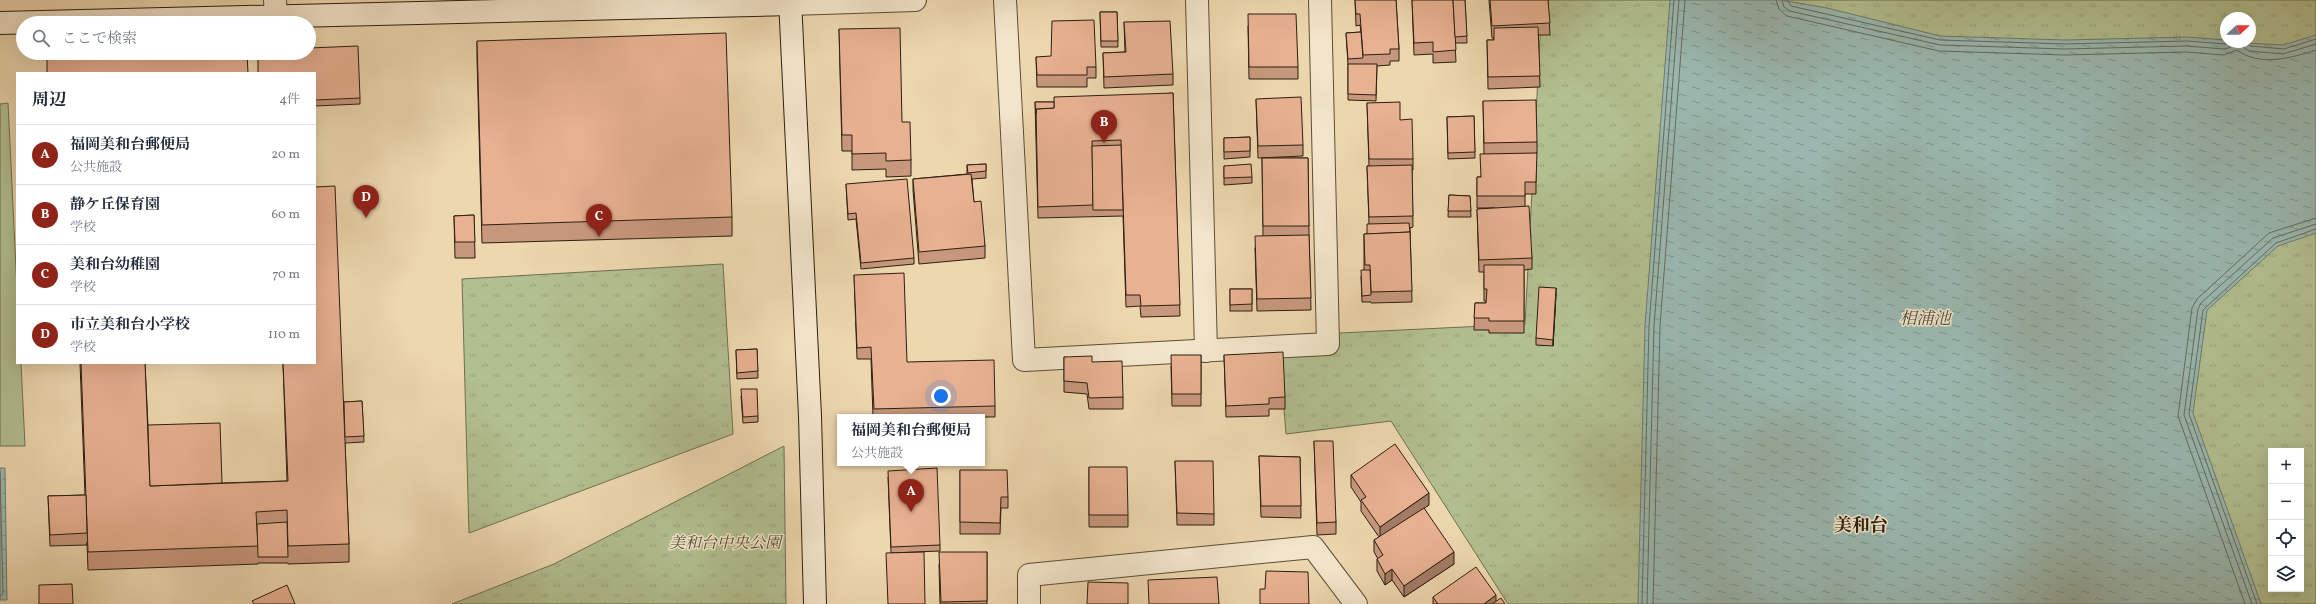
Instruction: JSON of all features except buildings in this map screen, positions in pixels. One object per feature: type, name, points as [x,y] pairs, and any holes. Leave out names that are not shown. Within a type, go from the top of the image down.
[{"type":"street","points":[[138,16],[276,9],[915,0]]},
{"type":"street","points":[[1005,0],[1024,360],[1328,344],[1320,0]]},
{"type":"street","points":[[1197,0],[1206,350]]},
{"type":"street","points":[[790,2],[809,408],[815,604]]},
{"type":"street","points":[[0,23],[16,22]]},
{"type":"street","points":[[1029,604],[1029,575],[1312,547],[1356,604]]},
{"type":"green space","name":"相浦池","points":[[1542,0],[2316,0],[2316,604],[1508,604],[1391,421],[1286,434],[1278,336],[1525,324]]},
{"type":"green space","points":[[8,103],[16,268],[16,364],[21,364],[25,446],[0,446],[0,104]]},
{"type":"green space","points":[[723,264],[733,434],[469,533],[462,279]]},
{"type":"green space","name":"美和台中央公園","points":[[784,446],[786,604],[452,604],[554,564]]},
{"type":"water","name":"相浦池","points":[[1670,0],[1781,0],[1827,8],[1940,36],[2065,40],[2187,37],[2220,40],[2220,48],[2256,48],[2256,44],[2283,45],[2316,35],[2316,233],[2278,246],[2207,310],[2193,413],[2261,604],[1638,604],[1645,326]]},
{"type":"water","points":[[0,468],[5,468],[7,600],[0,600]]},
{"type":"place","name":"静ケ丘保育園","points":[[1104,143]]},
{"type":"place","name":"市立美和台小学校","points":[[366,218]]},
{"type":"place","name":"美和台幼稚園","points":[[599,237]]},
{"type":"place","name":"福岡美和台郵便局","points":[[911,512]]},
{"type":"district","name":"美和台","points":[[1861,526]]}]
